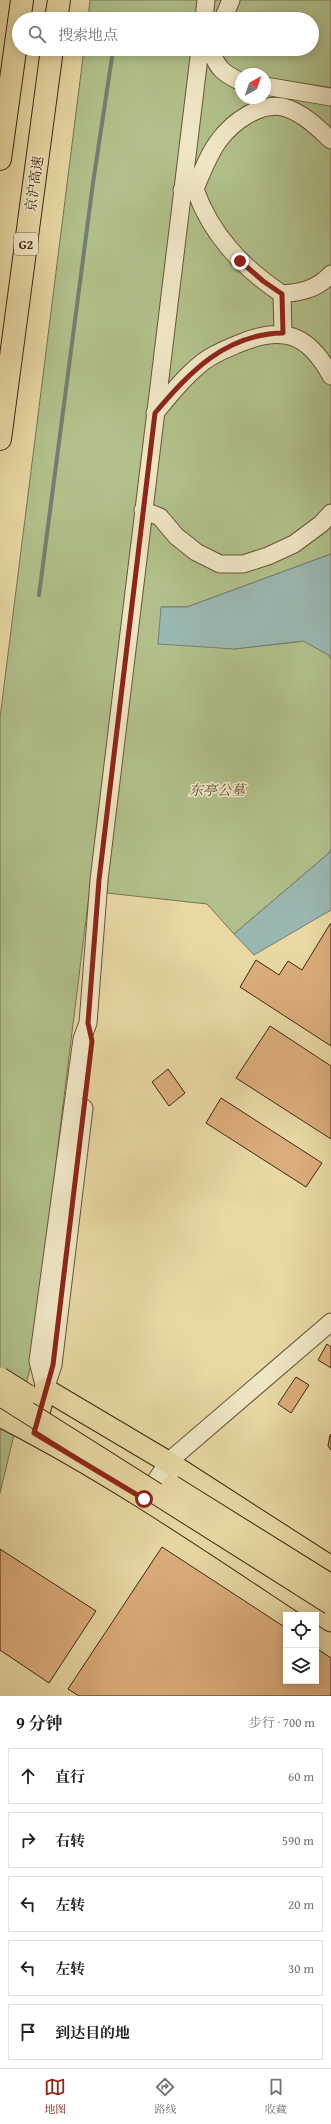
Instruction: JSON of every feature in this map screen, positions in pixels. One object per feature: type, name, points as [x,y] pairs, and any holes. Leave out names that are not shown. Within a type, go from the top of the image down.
[{"type":"highway","points":[[20,12],[22,0]]},
{"type":"highway","points":[[57,12],[59,0]]},
{"type":"highway","points":[[0,159],[14,56]]},
{"type":"highway","name":"京沪高速","points":[[0,439],[51,56]]},
{"type":"main road","points":[[0,1378],[331,1585]]},
{"type":"main road","points":[[34,1433],[46,1389],[168,1462],[331,1567]]},
{"type":"main road","points":[[0,1395],[331,1604]]},
{"type":"main road","points":[[0,1416],[34,1433],[144,1499],[331,1621]]},
{"type":"street","points":[[205,12],[206,0]]},
{"type":"street","points":[[226,12],[231,0]]},
{"type":"street","points":[[46,1389],[38,1361],[82,1039],[88,1023],[99,880],[143,510],[155,413],[188,189],[205,56]]},
{"type":"street","points":[[210,56],[220,69],[235,78]]},
{"type":"street","points":[[271,87],[331,97]]},
{"type":"street","points":[[188,189],[219,140],[244,117],[264,109],[282,107],[296,113],[311,121],[331,140]]},
{"type":"street","points":[[188,189],[202,211],[240,261],[263,281],[282,294],[304,292],[321,284],[331,274]]},
{"type":"street","points":[[282,294],[283,333]]},
{"type":"street","points":[[155,413],[190,373],[204,360],[247,340],[269,333],[283,333],[305,343],[322,360],[331,376]]},
{"type":"street","points":[[143,510],[160,517],[176,536],[196,552],[220,564],[243,564],[268,556],[294,544],[321,524],[331,513]]},
{"type":"street","points":[[144,1499],[168,1462],[331,1322]]},
{"type":"green space","name":"东亭公墓","points":[[90,0],[331,0],[331,554],[187,607],[161,607],[234,649],[304,641],[329,655],[331,660],[331,849],[329,853],[234,934],[207,904],[107,893],[108,880],[91,879],[31,1364],[0,1493],[0,718],[83,56],[319,56],[319,12],[89,12]]},
{"type":"water","points":[[331,554],[331,660],[329,655],[303,641],[234,649],[158,644],[161,607],[187,607]]},
{"type":"water","points":[[331,849],[331,910],[254,955],[234,934],[329,853]]},
{"type":"building","points":[[330,924],[331,1046],[240,987],[256,960],[279,975],[288,961],[302,970]]},
{"type":"building","points":[[270,1026],[331,1066],[331,1139],[236,1078]]},
{"type":"building","points":[[168,1069],[185,1093],[169,1106],[152,1082]]},
{"type":"building","points":[[221,1098],[322,1163],[306,1187],[206,1123]]},
{"type":"building","points":[[327,1344],[331,1347],[331,1368],[318,1360]]},
{"type":"building","points":[[296,1377],[309,1385],[291,1413],[278,1404]]},
{"type":"building","points":[[331,1434],[331,1450],[328,1446]]},
{"type":"building","points":[[162,1547],[283,1626],[283,1684],[319,1684],[319,1650],[331,1658],[331,1696],[79,1696],[68,1689]]},
{"type":"building","points":[[0,1549],[96,1611],[49,1683],[0,1650]]},
{"type":"waterway","points":[[39,595],[93,183],[112,57]]},
{"type":"route","points":[[144,1499],[34,1433],[53,1365],[92,1041],[88,1023],[99,880],[155,413],[190,373],[204,360],[222,350],[247,340],[269,333],[283,333],[282,294],[263,281],[240,261]]}]
